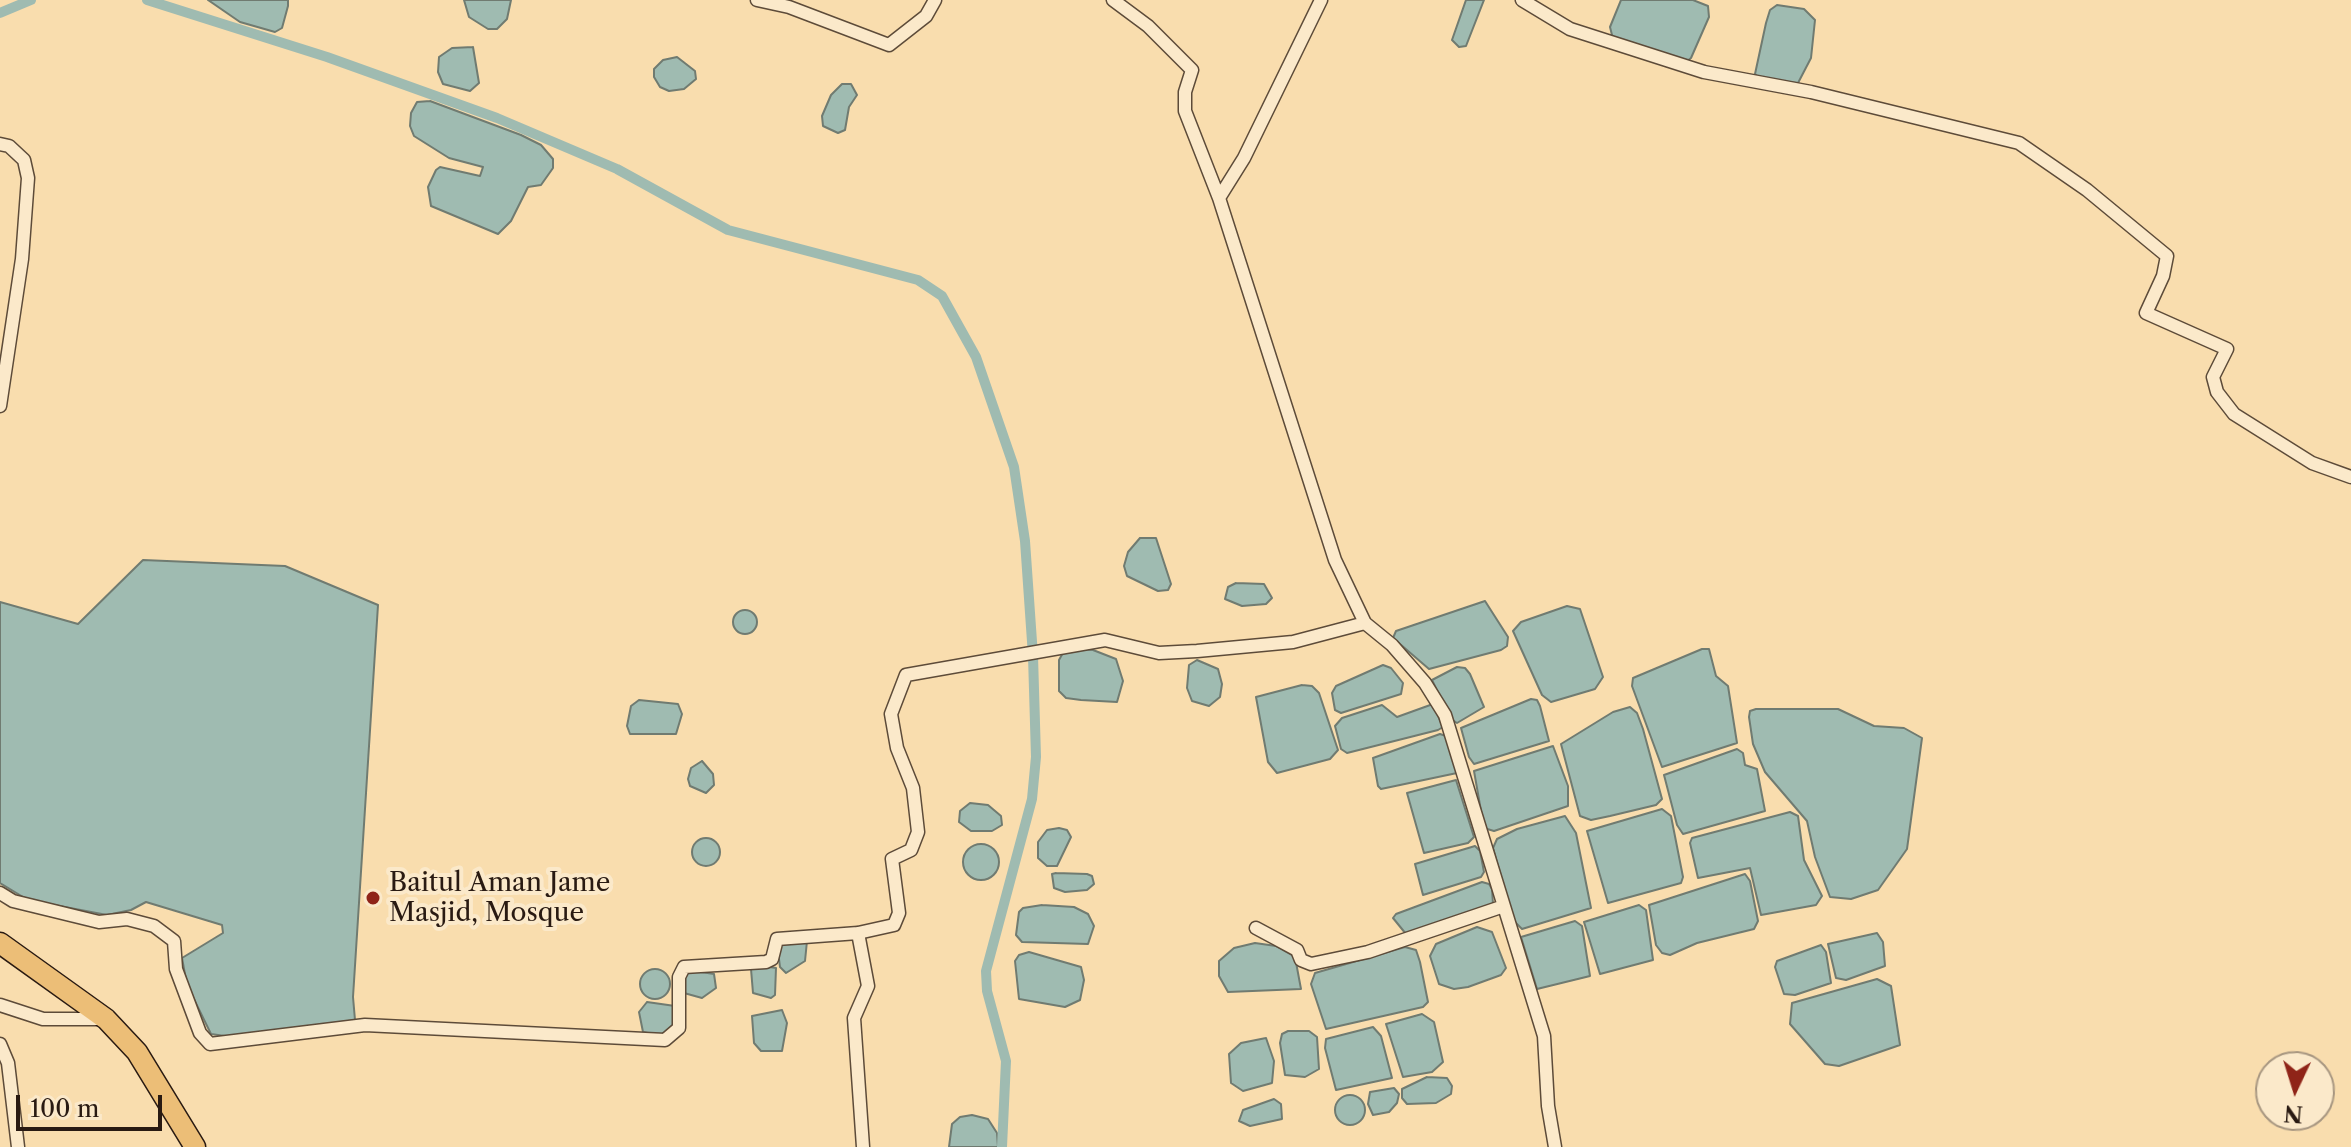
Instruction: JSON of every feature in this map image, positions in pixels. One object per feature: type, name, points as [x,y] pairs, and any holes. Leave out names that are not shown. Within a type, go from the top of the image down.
[{"type":"highway","points":[[0,943],[106,1019],[137,1052],[195,1147]]},
{"type":"street","points":[[757,0],[789,7],[889,45],[926,16],[935,0]]},
{"type":"street","points":[[1113,0],[1148,26],[1192,70],[1185,92],[1185,111],[1219,198],[1335,560],[1365,623],[1392,645],[1417,673],[1445,715],[1501,907],[1544,1036],[1548,1106],[1555,1147]]},
{"type":"street","points":[[1219,198],[1244,158],[1321,0]]},
{"type":"street","points":[[1522,0],[1570,29],[1704,72],[1811,92],[2019,143],[2087,190],[2167,256],[2163,276],[2146,313],[2227,349],[2213,377],[2217,392],[2234,414],[2312,463],[2351,477]]},
{"type":"street","points":[[0,144],[9,146],[24,160],[28,178],[22,259],[0,406]]},
{"type":"street","points":[[0,893],[13,901],[99,922],[127,919],[154,926],[174,941],[176,969],[200,1033],[210,1044],[365,1025],[665,1040],[679,1028],[679,977],[684,967],[766,962],[772,959],[777,939],[858,933],[894,925],[899,913],[892,859],[911,850],[916,842],[913,788],[897,748],[891,714],[906,675],[1105,640],[1159,653],[1197,651],[1293,642],[1365,623]]},
{"type":"street","points":[[1256,928],[1297,950],[1301,960],[1311,964],[1368,952],[1501,907]]},
{"type":"street","points":[[858,933],[868,986],[866,999],[857,1007],[854,1018],[863,1147]]},
{"type":"street","points":[[0,1005],[43,1019],[106,1019]]},
{"type":"street","points":[[0,1044],[8,1063],[18,1147]]},
{"type":"water","points":[[208,0],[288,0],[288,6],[282,28],[275,32],[240,22]]},
{"type":"water","points":[[464,0],[511,0],[507,19],[497,29],[488,29],[469,17]]},
{"type":"water","points":[[1466,0],[1484,0],[1466,46],[1459,47],[1452,40]]},
{"type":"water","points":[[1621,0],[1693,0],[1708,6],[1709,17],[1691,58],[1686,62],[1613,39],[1610,27]]},
{"type":"water","points":[[1777,5],[1804,9],[1815,20],[1811,58],[1798,83],[1762,81],[1755,74],[1770,10]]},
{"type":"water","points":[[473,47],[479,83],[470,91],[443,84],[438,72],[439,57],[452,48]]},
{"type":"water","points":[[677,57],[695,71],[696,79],[684,89],[669,91],[660,87],[654,77],[654,69],[663,60]]},
{"type":"water","points":[[842,84],[851,84],[857,95],[849,107],[845,130],[838,133],[823,126],[822,116],[831,95]]},
{"type":"water","points":[[430,101],[521,135],[541,145],[553,159],[553,168],[541,185],[528,187],[511,221],[498,234],[431,206],[428,187],[440,167],[480,176],[483,167],[449,158],[414,136],[410,126],[411,113],[417,102]]},
{"type":"water","points":[[1140,538],[1156,538],[1171,584],[1168,590],[1158,591],[1127,576],[1124,566],[1128,552]]},
{"type":"water","points":[[143,560],[285,566],[378,605],[353,997],[355,1020],[232,1037],[211,1034],[187,985],[182,958],[223,933],[222,925],[146,902],[131,910],[107,915],[28,900],[0,883],[0,602],[78,624]]},
{"type":"water","points":[[1236,583],[1264,584],[1272,598],[1266,604],[1242,606],[1225,599],[1228,587]]},
{"type":"water","points":[[1485,601],[1508,637],[1507,646],[1501,650],[1429,669],[1393,638],[1396,631]]},
{"type":"water","points":[[1567,606],[1580,609],[1603,677],[1595,689],[1551,702],[1542,695],[1513,631],[1521,622]]},
{"type":"water","points":[[745,610],[754,613],[757,622],[754,631],[745,634],[736,631],[733,622],[736,613]]},
{"type":"water","points":[[1075,648],[1093,650],[1116,659],[1123,681],[1117,702],[1066,698],[1059,691],[1059,660],[1064,651]]},
{"type":"water","points":[[1702,649],[1709,649],[1716,676],[1728,686],[1737,743],[1662,767],[1632,686],[1633,678]]},
{"type":"water","points":[[1197,660],[1218,669],[1222,684],[1220,697],[1209,706],[1192,701],[1187,688],[1189,665]]},
{"type":"water","points":[[1383,665],[1391,668],[1403,683],[1401,694],[1341,713],[1335,710],[1332,693],[1336,686]]},
{"type":"water","points":[[1457,667],[1465,668],[1470,674],[1484,707],[1457,723],[1451,719],[1432,680]]},
{"type":"water","points":[[1302,685],[1312,686],[1319,693],[1338,750],[1330,759],[1277,773],[1268,762],[1256,697]]},
{"type":"water","points":[[1531,699],[1537,700],[1540,706],[1549,741],[1474,764],[1461,728]]},
{"type":"water","points":[[639,700],[678,704],[682,714],[676,734],[630,734],[627,726],[631,706]]},
{"type":"water","points":[[1433,704],[1443,727],[1438,730],[1347,753],[1341,749],[1335,726],[1342,718],[1382,705],[1397,717]]},
{"type":"water","points":[[1630,707],[1637,713],[1643,729],[1662,799],[1656,805],[1591,820],[1580,816],[1561,744],[1613,712]]},
{"type":"water","points":[[1838,709],[1874,726],[1904,728],[1922,738],[1907,849],[1878,890],[1851,899],[1830,897],[1815,857],[1807,821],[1765,772],[1753,744],[1749,717],[1750,711]]},
{"type":"water","points":[[1440,734],[1446,736],[1457,773],[1381,789],[1378,786],[1373,758]]},
{"type":"water","points":[[1553,746],[1568,786],[1568,806],[1494,831],[1484,828],[1474,771]]},
{"type":"water","points":[[1737,749],[1743,753],[1745,765],[1757,769],[1765,811],[1683,834],[1677,825],[1664,775]]},
{"type":"water","points":[[702,761],[713,774],[714,785],[706,793],[690,786],[688,779],[691,768]]},
{"type":"water","points":[[1456,780],[1474,837],[1468,843],[1424,853],[1407,793]]},
{"type":"water","points":[[970,803],[988,805],[1001,816],[1002,825],[992,831],[971,831],[959,822],[960,811]]},
{"type":"water","points":[[1662,809],[1671,816],[1683,877],[1681,883],[1608,903],[1587,831]]},
{"type":"water","points":[[1790,812],[1798,816],[1804,860],[1822,896],[1816,905],[1761,915],[1750,868],[1698,878],[1690,843],[1692,838]]},
{"type":"water","points":[[1565,816],[1576,833],[1591,908],[1522,929],[1513,920],[1493,848],[1497,839],[1517,829]]},
{"type":"water","points":[[1047,830],[1067,830],[1071,837],[1057,866],[1047,866],[1038,858],[1038,842]]},
{"type":"water","points":[[706,838],[716,842],[720,852],[716,862],[706,866],[696,862],[692,852],[696,842]]},
{"type":"water","points":[[981,844],[994,849],[999,862],[994,875],[981,880],[968,875],[963,862],[968,849]]},
{"type":"water","points":[[1475,846],[1480,851],[1484,872],[1481,877],[1423,895],[1415,864]]},
{"type":"water","points":[[1052,874],[1087,874],[1092,876],[1094,884],[1087,890],[1065,892],[1054,888]]},
{"type":"water","points":[[1745,874],[1750,881],[1758,921],[1754,929],[1697,943],[1670,955],[1662,953],[1656,945],[1649,905]]},
{"type":"water","points":[[1482,882],[1492,889],[1493,904],[1406,934],[1393,918],[1396,914]]},
{"type":"water","points":[[1042,905],[1074,907],[1088,914],[1094,926],[1088,944],[1022,942],[1016,935],[1019,912],[1023,908]]},
{"type":"water","points":[[1639,905],[1646,910],[1653,960],[1600,974],[1584,922]]},
{"type":"water","points":[[1575,921],[1582,926],[1590,976],[1537,989],[1521,937]]},
{"type":"water","points":[[1477,927],[1492,932],[1506,968],[1501,975],[1468,987],[1454,989],[1439,984],[1430,956],[1436,944]]},
{"type":"water","points":[[1877,933],[1883,942],[1885,966],[1846,980],[1836,978],[1828,944]]},
{"type":"water","points":[[807,941],[805,961],[786,973],[780,967],[777,944]]},
{"type":"water","points":[[1255,943],[1276,946],[1295,957],[1301,989],[1228,992],[1219,976],[1219,961],[1234,948]]},
{"type":"water","points":[[1821,945],[1826,952],[1831,983],[1795,995],[1784,994],[1775,967],[1777,961]]},
{"type":"water","points":[[1405,947],[1416,950],[1428,1002],[1423,1007],[1326,1029],[1311,984],[1315,973]]},
{"type":"water","points":[[1029,952],[1081,967],[1084,980],[1080,1000],[1065,1007],[1019,999],[1015,961],[1019,955]]},
{"type":"water","points":[[757,965],[776,968],[775,995],[771,998],[753,993],[751,969]]},
{"type":"water","points":[[655,969],[661,970],[669,978],[669,990],[661,998],[655,999],[649,998],[641,990],[640,984],[641,978],[649,970]]},
{"type":"water","points":[[688,970],[714,974],[716,988],[702,998],[684,993],[682,980]]},
{"type":"water","points":[[1877,979],[1891,986],[1900,1045],[1839,1066],[1825,1064],[1790,1024],[1792,1003]]},
{"type":"water","points":[[647,1002],[675,1006],[676,1027],[662,1036],[643,1032],[639,1012]]},
{"type":"water","points":[[782,1010],[787,1023],[782,1051],[761,1051],[754,1043],[752,1016]]},
{"type":"water","points":[[1422,1014],[1434,1022],[1443,1062],[1432,1072],[1403,1077],[1386,1024]]},
{"type":"water","points":[[1373,1027],[1381,1036],[1392,1078],[1336,1090],[1325,1048],[1326,1039]]},
{"type":"water","points":[[1309,1031],[1317,1037],[1319,1069],[1305,1077],[1285,1075],[1280,1043],[1282,1034]]},
{"type":"water","points":[[1266,1038],[1274,1061],[1272,1083],[1243,1091],[1231,1083],[1229,1054],[1241,1043]]},
{"type":"water","points":[[1427,1077],[1447,1078],[1452,1086],[1451,1094],[1436,1103],[1407,1104],[1402,1098],[1402,1089]]},
{"type":"water","points":[[1394,1088],[1399,1094],[1397,1103],[1389,1112],[1373,1115],[1368,1104],[1370,1092]]},
{"type":"water","points":[[1350,1095],[1356,1096],[1364,1104],[1364,1116],[1356,1124],[1350,1125],[1344,1124],[1336,1116],[1335,1110],[1336,1104],[1344,1096]]},
{"type":"water","points":[[1274,1099],[1281,1104],[1282,1119],[1250,1126],[1239,1121],[1243,1110]]},
{"type":"water","points":[[972,1115],[988,1119],[997,1133],[998,1147],[949,1147],[952,1124],[960,1117]]},
{"type":"waterway","points":[[0,13],[31,0]]},
{"type":"waterway","points":[[147,0],[327,57],[497,118],[617,169],[728,230],[918,280],[942,296],[976,357],[1014,467],[1025,541],[1036,757],[1032,799],[986,971],[987,991],[1006,1061],[1002,1147]]},
{"type":"place","name":"Baitul Aman Jame Masjid, Mosque","points":[[373,898]]}]
